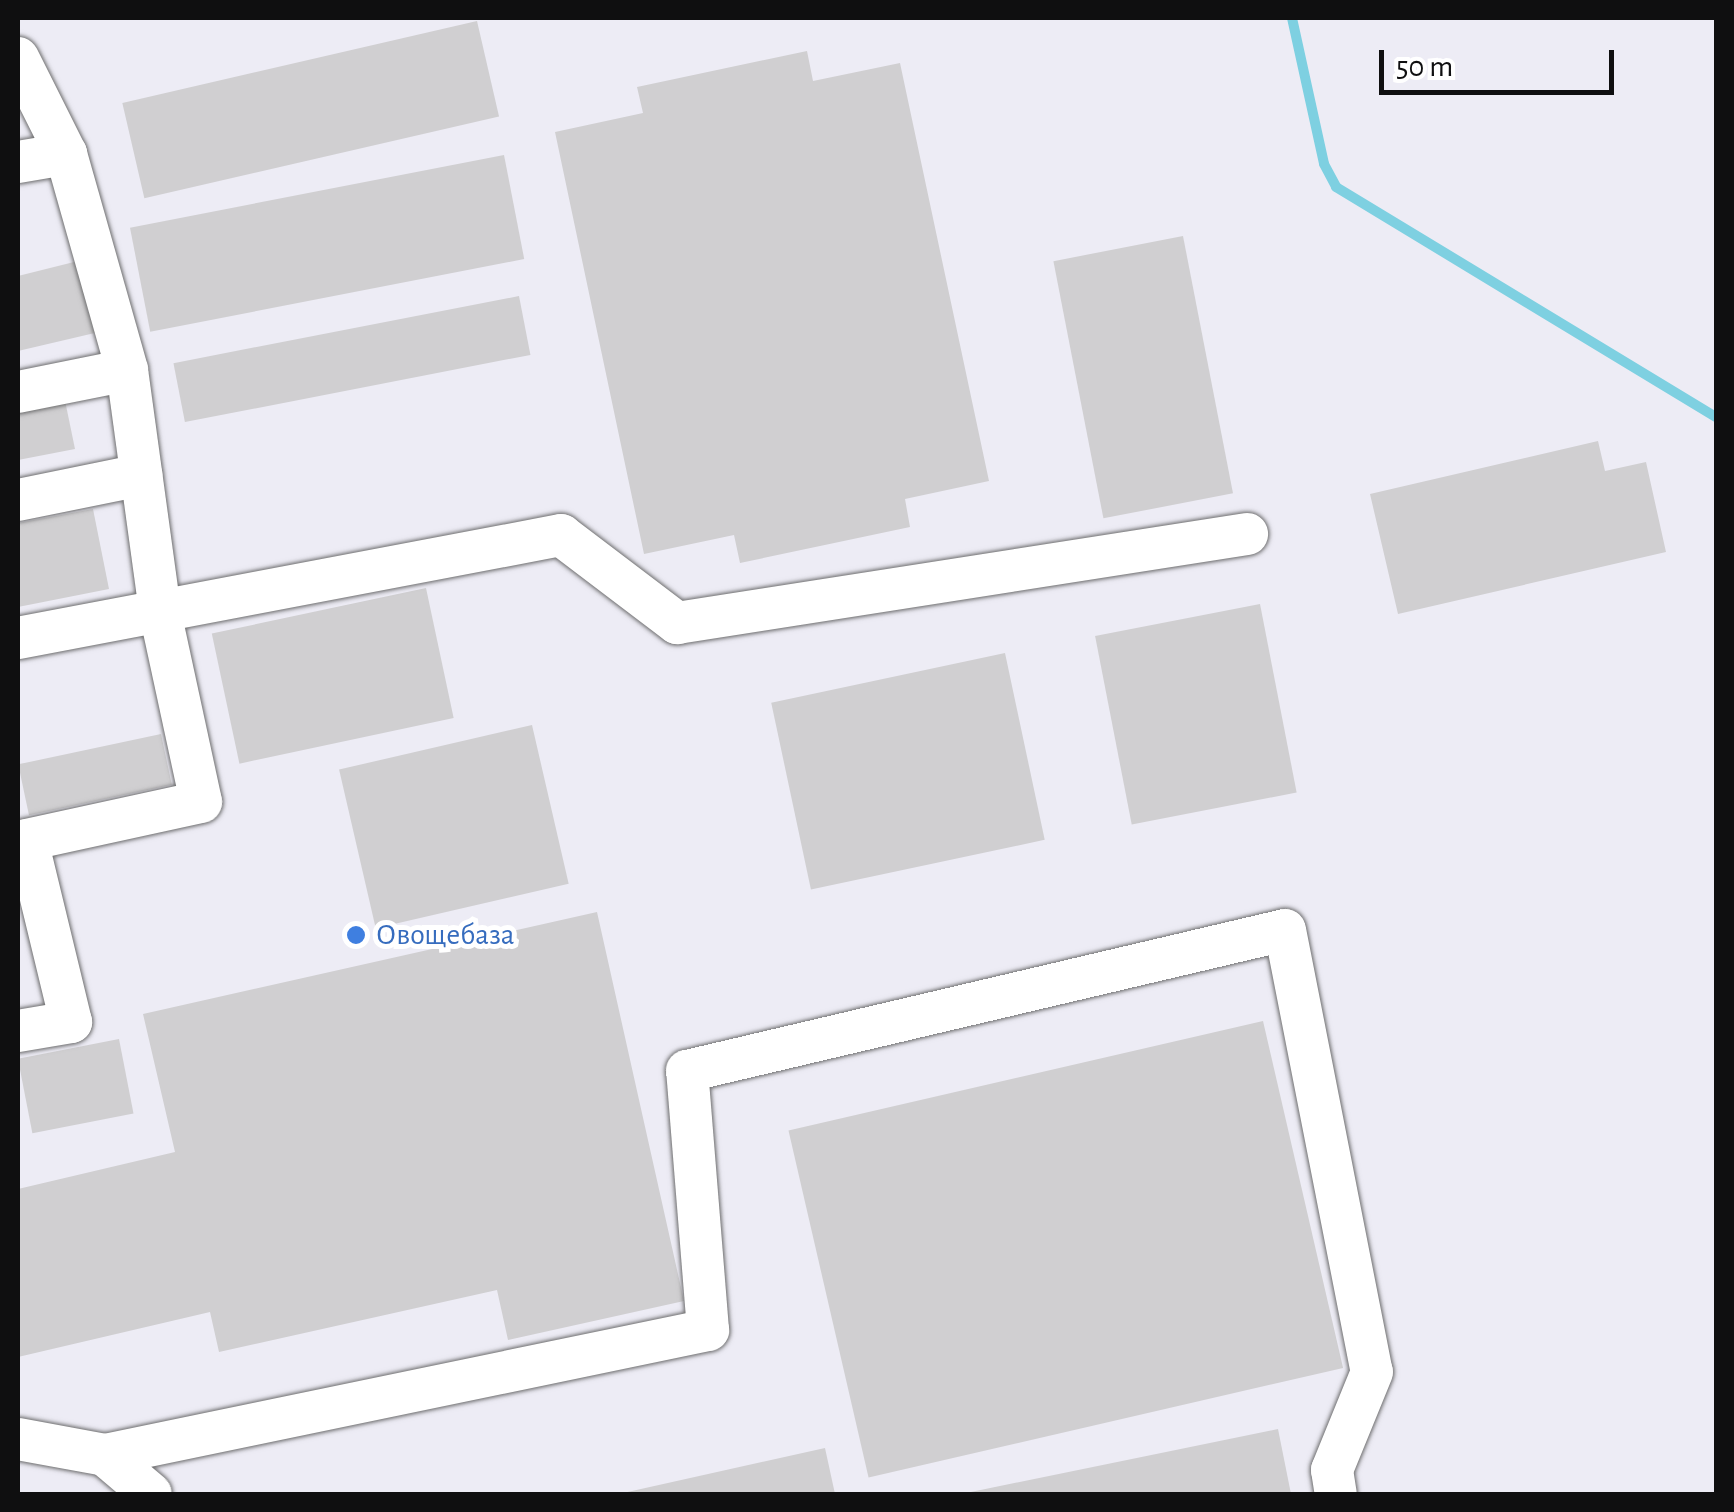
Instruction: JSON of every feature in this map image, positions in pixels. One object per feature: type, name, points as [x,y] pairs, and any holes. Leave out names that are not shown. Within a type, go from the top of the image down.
[{"type":"lane","points":[[18,58],[66,154],[127,370],[160,612],[201,802],[22,841],[71,1022],[18,1031]]},
{"type":"lane","points":[[18,162],[66,154]]},
{"type":"lane","points":[[18,392],[127,370]]},
{"type":"lane","points":[[18,500],[141,475]]},
{"type":"lane","points":[[18,638],[561,536],[678,623],[1247,534]]},
{"type":"lane","points":[[18,1439],[105,1455],[708,1330],[688,1072],[1284,930],[1372,1372],[1332,1470],[1336,1494]]},
{"type":"lane","points":[[105,1455],[151,1494]]},
{"type":"shaded area","points":[[18,18],[1716,18],[1716,1494],[18,1494]]},
{"type":"building","points":[[477,21],[499,116],[144,198],[122,103]]},
{"type":"building","points":[[807,51],[813,81],[900,63],[989,481],[905,499],[910,527],[740,563],[734,535],[644,554],[555,132],[643,113],[637,87]]},
{"type":"building","points":[[504,155],[524,259],[150,332],[130,228]]},
{"type":"building","points":[[1183,236],[1233,493],[1103,518],[1053,261]]},
{"type":"building","points":[[82,260],[99,332],[18,351],[18,276]]},
{"type":"building","points":[[519,296],[530,355],[185,422],[173,363]]},
{"type":"building","points":[[62,386],[75,449],[18,460],[18,394]]},
{"type":"building","points":[[1598,441],[1605,471],[1646,462],[1666,552],[1398,614],[1370,494]]},
{"type":"building","points":[[93,509],[109,589],[18,607],[18,523]]},
{"type":"building","points":[[426,588],[454,718],[239,764],[212,634]]},
{"type":"building","points":[[1260,604],[1297,792],[1132,825],[1095,636]]},
{"type":"building","points":[[1005,653],[1045,840],[811,890],[771,703]]},
{"type":"building","points":[[532,725],[569,884],[376,928],[339,770]]},
{"type":"building","points":[[161,734],[172,785],[29,815],[18,764]]},
{"type":"building","points":[[597,912],[684,1301],[508,1340],[497,1290],[219,1352],[210,1312],[18,1357],[18,1189],[175,1152],[143,1014]]},
{"type":"building","points":[[1263,1021],[1343,1368],[869,1477],[788,1131]]},
{"type":"building","points":[[119,1039],[134,1114],[32,1133],[18,1059]]},
{"type":"building","points":[[1278,1429],[1291,1494],[966,1494],[966,1493]]},
{"type":"building","points":[[825,1448],[835,1494],[623,1494],[623,1493]]},
{"type":"waterway","points":[[1292,18],[1324,164],[1336,187],[1716,417]]},
{"type":"place","name":"Овощебаза","points":[[356,935]]}]
